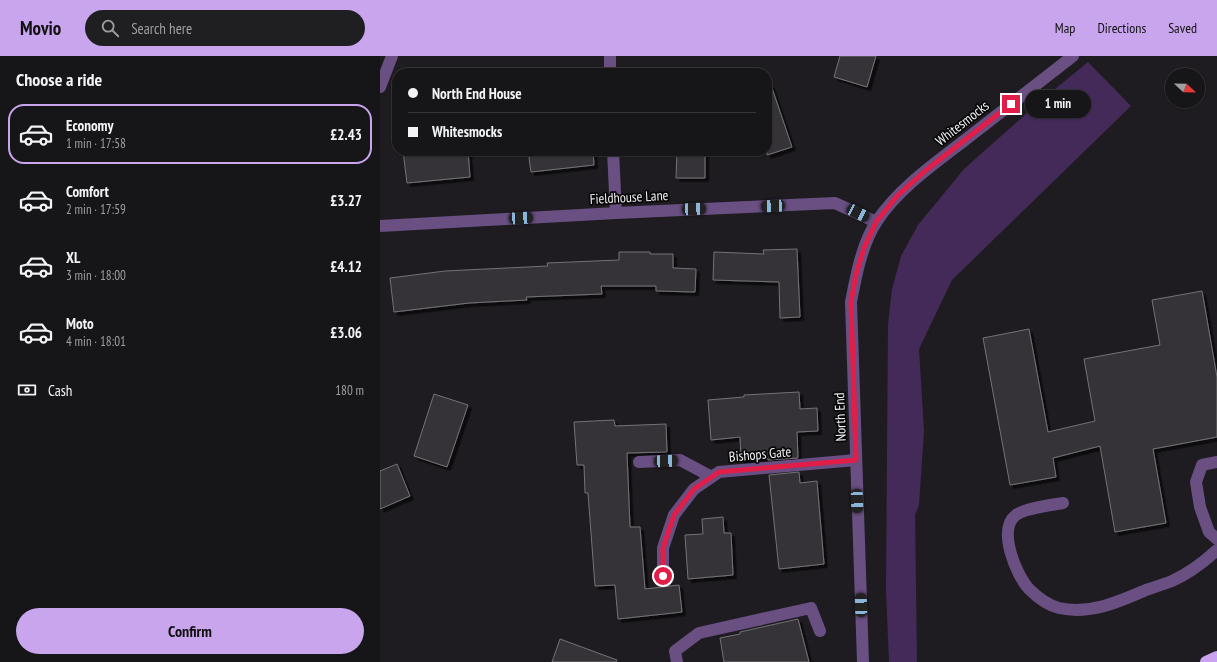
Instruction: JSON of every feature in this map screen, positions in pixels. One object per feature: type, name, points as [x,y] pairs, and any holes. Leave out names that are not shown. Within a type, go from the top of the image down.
[{"type":"highway","points":[[1206,662],[1217,657]]},
{"type":"street","points":[[380,87],[392,56]]},
{"type":"street","points":[[610,56],[610,68]]},
{"type":"street","name":"Whitesmocks","points":[[876,222],[897,196],[925,171],[1073,56]]},
{"type":"street","points":[[613,156],[616,213]]},
{"type":"street","name":"Fieldhouse Lane","points":[[380,226],[836,203],[876,222]]},
{"type":"street","name":"North End","points":[[863,662],[851,302],[856,274],[864,248],[876,222]]},
{"type":"street","points":[[639,462],[680,460],[712,477]]},
{"type":"street","name":"Bishops Gate","points":[[663,576],[663,548],[674,515],[694,489],[719,472],[856,460]]},
{"type":"street","points":[[1217,462],[1202,465],[1196,482],[1200,507],[1209,532],[1217,539]]},
{"type":"street","points":[[1063,503],[1039,507],[1016,515],[1007,528],[1008,545],[1017,571],[1028,588],[1043,602],[1059,608],[1081,610],[1101,608],[1124,600],[1173,580],[1192,570],[1217,550]]},
{"type":"street","points":[[677,662],[675,650],[699,633],[811,608],[820,631]]},
{"type":"shaded area","points":[[1088,62],[1131,106],[952,280],[919,349],[924,431],[919,505],[915,515],[917,662],[889,662],[886,590],[888,324],[892,289],[901,256],[918,225],[964,169],[1044,98]]},
{"type":"building","points":[[840,56],[876,56],[867,87],[834,77]]},
{"type":"building","points":[[772,88],[792,147],[772,153]]},
{"type":"building","points":[[404,156],[468,156],[470,177],[407,183]]},
{"type":"building","points":[[529,156],[593,156],[594,165],[531,172]]},
{"type":"building","points":[[677,156],[705,156],[705,178],[676,178]]},
{"type":"building","points":[[797,249],[800,317],[780,318],[779,282],[713,280],[714,252],[764,254],[763,250]]},
{"type":"building","points":[[619,252],[673,254],[673,268],[696,269],[695,292],[656,291],[656,286],[601,286],[602,294],[526,297],[527,300],[469,303],[394,312],[390,278],[445,271],[548,266],[547,263],[619,260]]},
{"type":"building","points":[[1202,291],[1217,377],[1217,437],[1153,449],[1166,523],[1115,532],[1100,446],[1053,458],[1056,477],[1010,485],[983,338],[1029,329],[1048,432],[1095,421],[1084,359],[1160,345],[1152,300]]},
{"type":"building","points":[[799,392],[800,409],[817,408],[818,431],[797,432],[798,458],[768,460],[767,457],[741,460],[740,437],[711,440],[708,400],[744,397],[744,395]]},
{"type":"building","points":[[434,394],[468,405],[447,467],[414,456]]},
{"type":"building","points":[[614,420],[615,426],[666,424],[667,452],[627,453],[630,527],[640,527],[645,589],[679,585],[682,612],[618,619],[615,585],[595,586],[588,493],[585,493],[584,465],[577,465],[574,422]]},
{"type":"building","points":[[397,464],[410,496],[380,509],[380,471]]},
{"type":"building","points":[[799,472],[800,483],[817,481],[824,564],[779,569],[769,475]]},
{"type":"building","points":[[723,517],[724,533],[731,533],[733,575],[688,579],[685,535],[703,534],[702,519]]},
{"type":"building","points":[[798,619],[809,662],[724,662],[720,638]]},
{"type":"building","points":[[560,639],[617,660],[616,662],[552,662]]},
{"type":"route","points":[[663,576],[663,548],[674,515],[694,489],[719,472],[856,460],[851,302],[856,274],[864,248],[876,222],[897,196],[925,171],[1011,104]]}]
